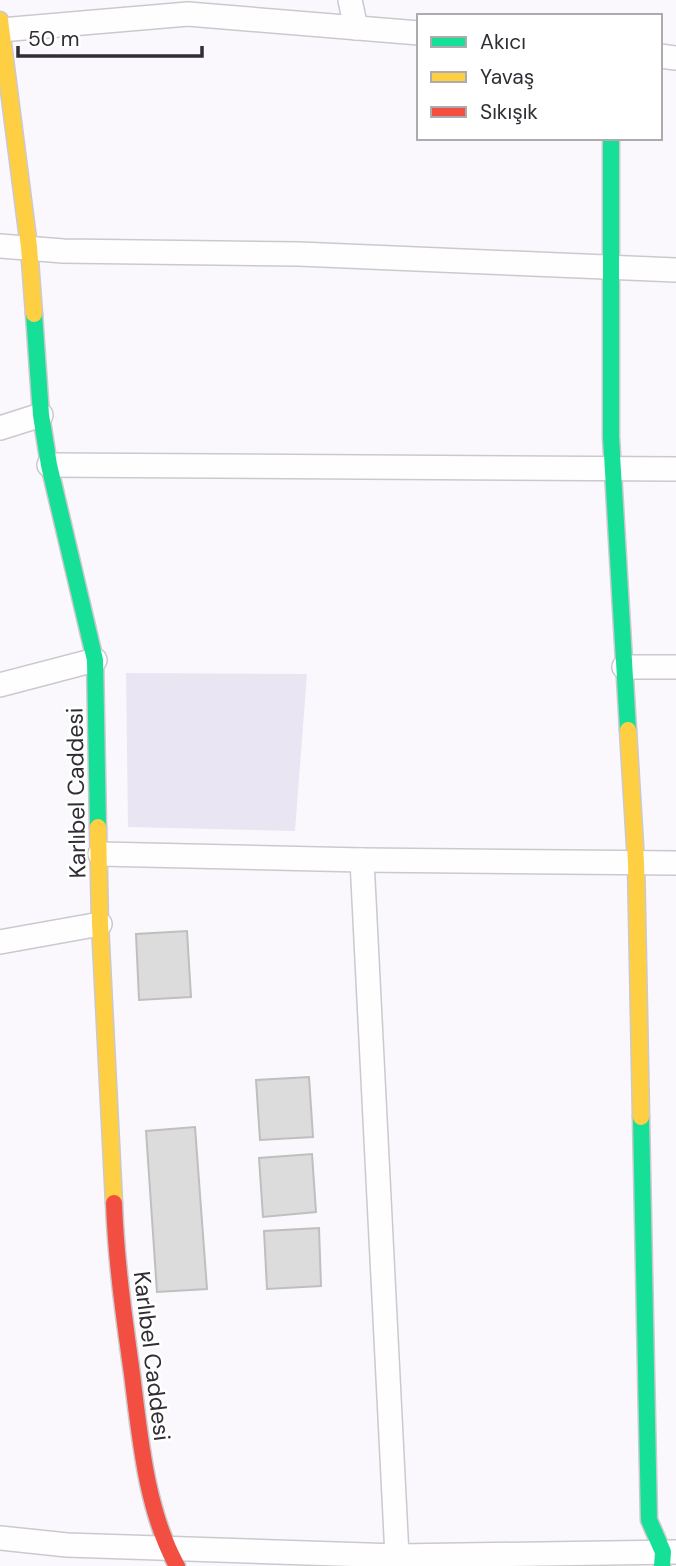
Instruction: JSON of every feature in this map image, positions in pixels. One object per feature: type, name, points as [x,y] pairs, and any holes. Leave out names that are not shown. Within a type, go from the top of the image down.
[{"type":"street","points":[[350,0],[356,28]]},
{"type":"street","points":[[1,26],[188,14],[417,33]]},
{"type":"street","name":"Karlıbel Caddesi","points":[[1,26],[29,247],[41,415],[49,465],[95,660],[100,924],[116,1254],[144,1466],[172,1557]]},
{"type":"street","points":[[0,1538],[172,1557],[667,1557],[649,1520],[636,862],[613,467],[611,140]]},
{"type":"street","points":[[0,246],[63,251],[299,254],[676,271]]},
{"type":"street","points":[[0,428],[41,415]]},
{"type":"street","points":[[49,465],[676,469]]},
{"type":"street","points":[[0,685],[95,660]]},
{"type":"street","points":[[624,667],[676,667]]},
{"type":"street","points":[[100,854],[676,863]]},
{"type":"street","points":[[362,860],[397,1556]]},
{"type":"street","points":[[0,942],[100,924]]},
{"type":"shaded area","points":[[126,673],[307,674],[295,831],[128,827]]},
{"type":"building","points":[[187,931],[191,997],[139,1000],[136,934]]},
{"type":"building","points":[[309,1077],[313,1137],[260,1140],[256,1080]]},
{"type":"building","points":[[195,1127],[207,1289],[157,1292],[146,1131]]},
{"type":"building","points":[[312,1154],[316,1212],[263,1217],[259,1158]]},
{"type":"building","points":[[319,1228],[321,1286],[267,1289],[264,1231]]},
{"type":"traffic: fast","points":[[611,140],[611,437],[628,730]]},
{"type":"traffic: fast","points":[[34,314],[41,415],[49,465],[95,660],[98,827]]},
{"type":"traffic: fast","points":[[641,1117],[649,1520],[663,1552],[662,1566]]},
{"type":"traffic: slow","points":[[0,20],[29,247],[34,314]]},
{"type":"traffic: slow","points":[[628,730],[636,862],[641,1117]]},
{"type":"traffic: slow","points":[[98,827],[100,924],[114,1203]]},
{"type":"traffic: jam","points":[[114,1203],[121,1288],[146,1473],[158,1521],[177,1566]]}]
